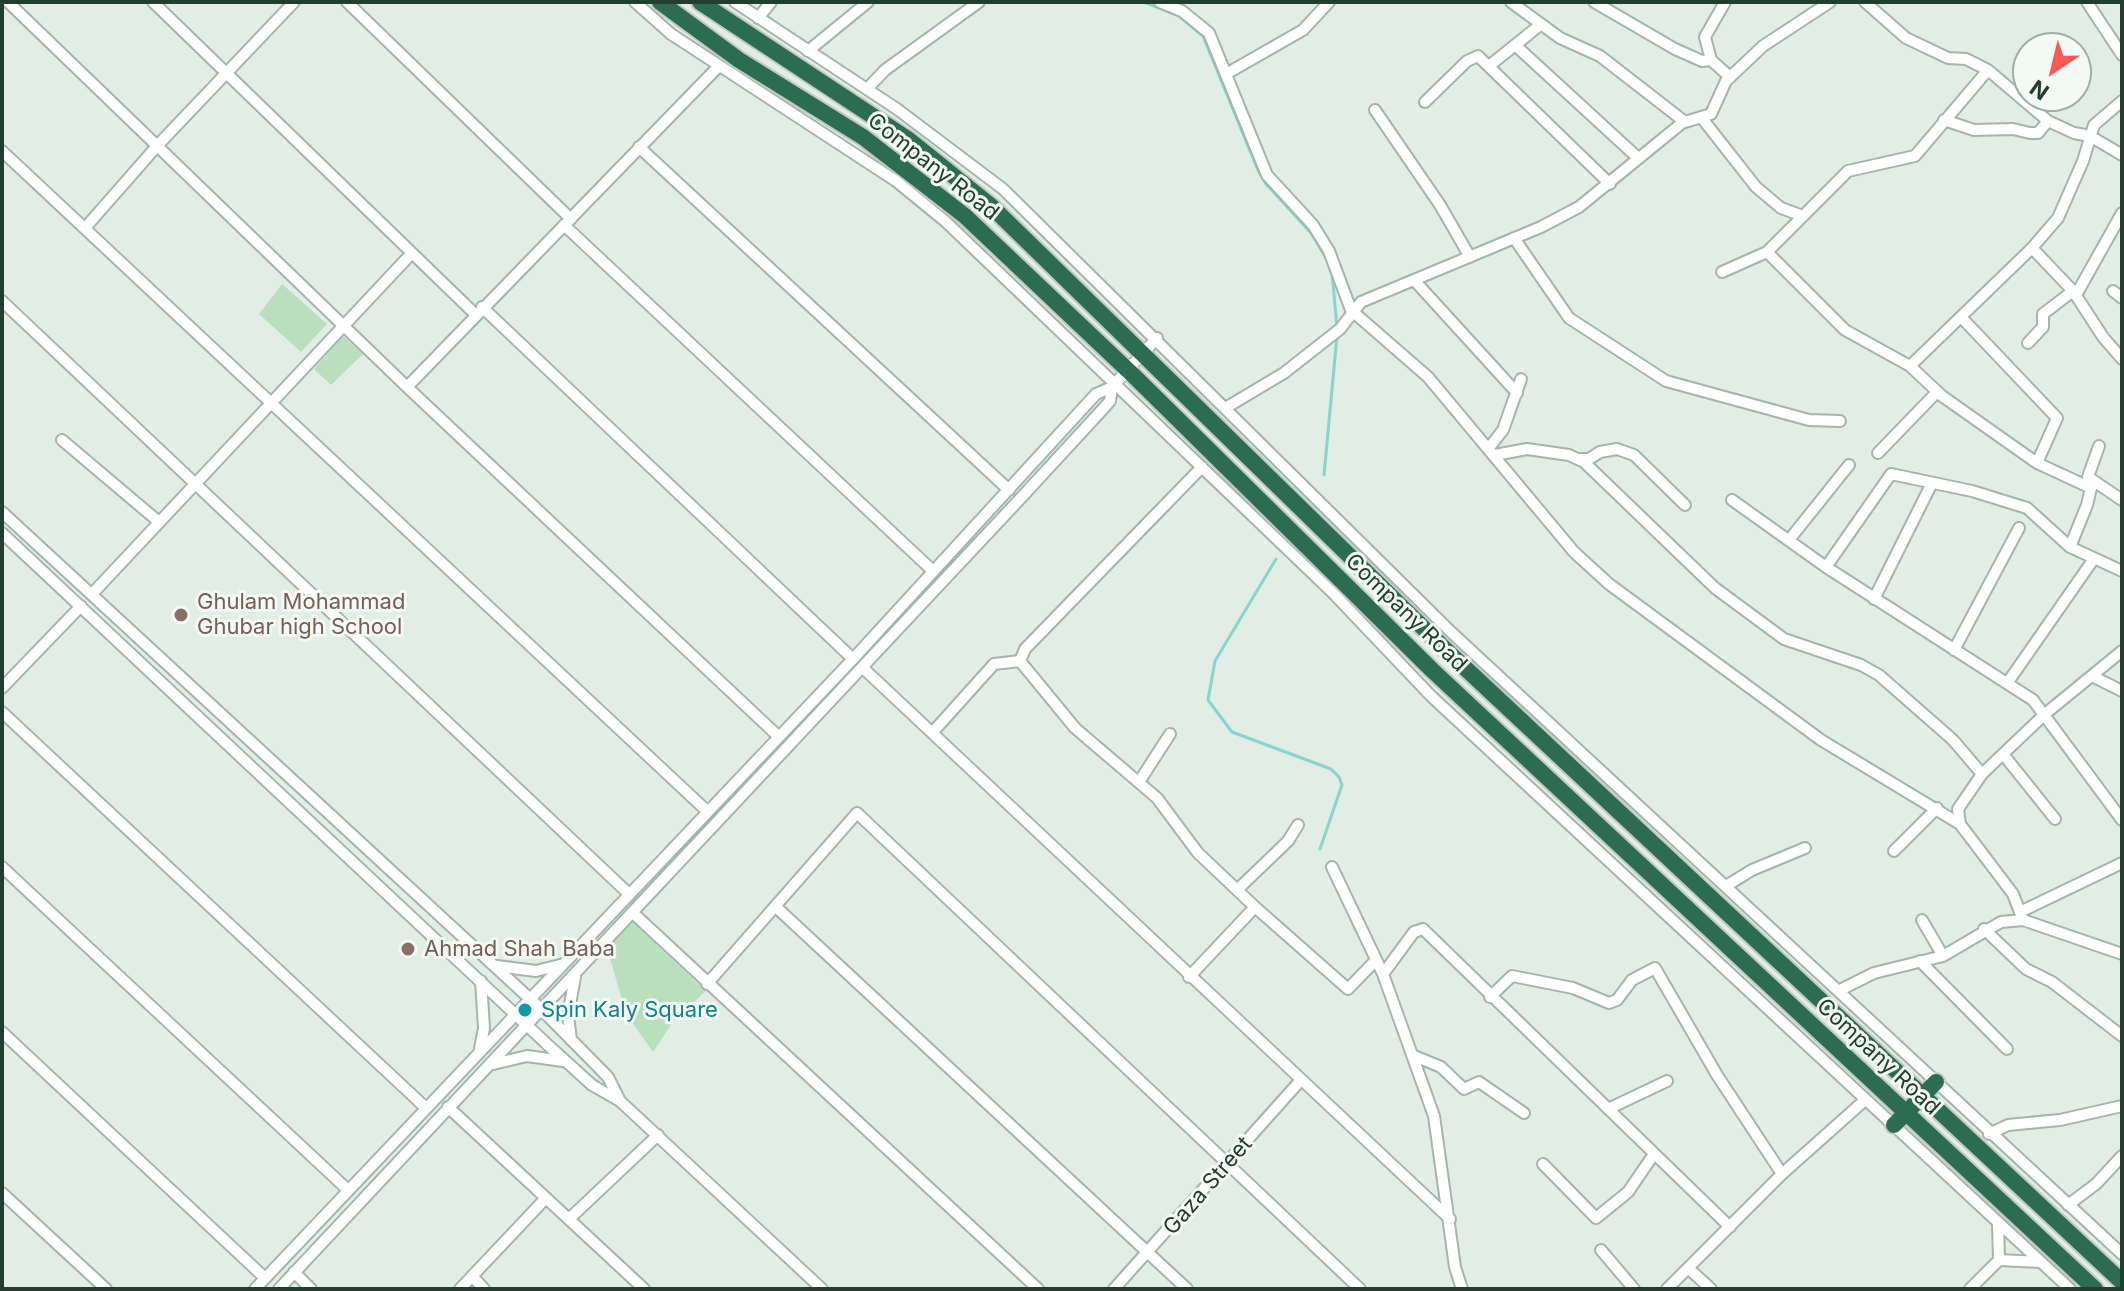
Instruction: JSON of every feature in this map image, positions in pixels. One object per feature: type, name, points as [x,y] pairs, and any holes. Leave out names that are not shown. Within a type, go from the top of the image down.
[{"type":"highway","name":"Company Road","points":[[660,2],[727,52],[863,137],[916,175],[965,216],[1119,380],[1432,670],[1901,1120],[2095,1289]]},
{"type":"highway","name":"Company Road","points":[[700,2],[941,165],[991,206],[1447,651],[2122,1282]]},
{"type":"highway","points":[[1901,1120],[1936,1082]]},
{"type":"street","points":[[8,2],[343,326],[778,736]]},
{"type":"street","points":[[153,2],[411,254],[479,311],[853,659]]},
{"type":"street","points":[[85,228],[157,146],[294,2]]},
{"type":"street","points":[[347,2],[568,222],[933,571]]},
{"type":"street","points":[[635,2],[671,34],[896,181],[945,221],[1119,380],[1202,467],[1334,594],[1431,696],[1865,1100],[1901,1120],[1998,1224],[2070,1289]]},
{"type":"street","points":[[735,2],[867,89],[1003,189],[1227,407],[1451,632],[1989,1134],[2122,1254]]},
{"type":"street","points":[[758,18],[771,2]]},
{"type":"street","points":[[808,51],[868,2]]},
{"type":"street","points":[[867,89],[885,70],[979,2]]},
{"type":"street","points":[[1160,2],[1182,11],[1209,33],[1267,175],[1321,238],[1351,310],[1428,377],[1574,552],[1609,584],[1821,740],[1960,824],[2006,883],[2023,916],[2122,954]]},
{"type":"street","points":[[1226,74],[1303,30],[1329,2]]},
{"type":"street","points":[[1511,2],[1540,25],[1579,48],[1600,56],[1685,122]]},
{"type":"street","points":[[1594,2],[1675,49],[1702,61],[1711,60]]},
{"type":"street","points":[[1725,2],[1705,37],[1711,60],[1730,77]]},
{"type":"street","points":[[1227,407],[1284,373],[1336,332],[1351,310],[1361,302],[1514,238],[1579,207],[1610,184],[1637,157],[1685,122],[1711,114],[1730,77],[1763,46],[1830,2]]},
{"type":"street","points":[[1865,2],[1906,38],[1948,58],[1966,59],[1988,70],[2048,121],[2074,133],[2090,136],[2122,155]]},
{"type":"street","points":[[2087,2],[2122,55]]},
{"type":"street","points":[[1489,66],[1540,25]]},
{"type":"street","points":[[1515,45],[1637,157]]},
{"type":"street","points":[[1425,102],[1467,61],[1478,56],[1610,184]]},
{"type":"street","points":[[407,387],[718,67]]},
{"type":"street","points":[[1722,272],[1767,252],[1848,171],[1915,156],[1988,70]]},
{"type":"street","points":[[1910,366],[2032,248],[2058,218],[2083,161],[2094,125],[2122,101]]},
{"type":"street","points":[[1375,110],[1432,193],[1470,257]]},
{"type":"street","points":[[1701,117],[1756,187],[1781,208],[1803,216]]},
{"type":"street","points":[[1944,120],[1974,130],[2013,129],[2030,133],[2038,133],[2048,121]]},
{"type":"street","points":[[639,147],[1009,490]]},
{"type":"street","points":[[2,151],[708,812]]},
{"type":"street","points":[[2028,343],[2044,325],[2043,314],[2074,293],[2122,213]]},
{"type":"street","points":[[1514,238],[1569,318],[1608,340],[1666,381],[1809,420],[1840,421]]},
{"type":"street","points":[[2032,248],[2074,293],[2103,337],[2122,359]]},
{"type":"street","points":[[1767,252],[1845,330],[1910,366],[1937,392],[2037,463],[2090,483],[2122,500]]},
{"type":"street","points":[[92,594],[411,254]]},
{"type":"street","points":[[1414,280],[1517,393]]},
{"type":"street","points":[[2,301],[629,894]]},
{"type":"street","points":[[1961,317],[2057,418],[2037,463]]},
{"type":"street","points":[[279,1289],[1102,410],[1110,401],[1119,380],[1157,338]]},
{"type":"street","points":[[1492,452],[1521,379]]},
{"type":"street","points":[[255,1289],[480,1048],[853,659],[1096,394],[1119,380]]},
{"type":"street","points":[[1878,453],[1937,392]]},
{"type":"street","points":[[62,440],[159,522]]},
{"type":"street","points":[[2070,547],[2099,446]]},
{"type":"street","points":[[1492,452],[1527,449],[1589,459],[1600,452],[1617,449],[1634,455],[1685,505]]},
{"type":"street","points":[[1576,459],[1715,588],[1784,639],[1861,665],[1879,675],[1953,740],[1982,774]]},
{"type":"street","points":[[1789,540],[1849,465]]},
{"type":"street","points":[[1020,661],[1025,649],[1202,467]]},
{"type":"street","points":[[1826,567],[1888,475],[1972,491],[2027,508],[2070,547],[2122,571]]},
{"type":"street","points":[[1874,599],[1931,485]]},
{"type":"street","points":[[1732,500],[1874,599],[2033,700],[2122,820]]},
{"type":"street","points":[[2,512],[541,1009],[608,1077],[620,1101]]},
{"type":"street","points":[[11,520],[2,531],[147,669],[526,1025],[592,1085],[620,1101],[822,1289]]},
{"type":"street","points":[[1954,650],[2019,528]]},
{"type":"street","points":[[2008,682],[2093,560]]},
{"type":"street","points":[[912,595],[922,604]]},
{"type":"street","points":[[2,688],[81,606]]},
{"type":"street","points":[[1960,824],[1958,809],[1982,774],[2045,714],[2122,651]]},
{"type":"street","points":[[147,669],[158,658]]},
{"type":"street","points":[[932,733],[994,664],[1020,661]]},
{"type":"street","points":[[1020,661],[1075,728],[1165,807],[1198,853],[1348,989],[1376,960]]},
{"type":"street","points":[[863,668],[1450,1219]]},
{"type":"street","points":[[2092,676],[2122,691]]},
{"type":"street","points":[[2,712],[426,1108]]},
{"type":"street","points":[[798,716],[809,726]]},
{"type":"street","points":[[1139,782],[1170,734]]},
{"type":"street","points":[[2003,754],[2055,819]]},
{"type":"street","points":[[1894,851],[1937,808]]},
{"type":"street","points":[[707,984],[857,813],[1360,1289]]},
{"type":"street","points":[[1237,890],[1288,841],[1298,825]]},
{"type":"street","points":[[1726,886],[1752,870],[1805,848]]},
{"type":"street","points":[[1838,991],[1874,973],[1943,956],[1984,929],[2023,916],[2122,863]]},
{"type":"street","points":[[2,867],[348,1190]]},
{"type":"street","points":[[1332,867],[1383,974],[1434,1116],[1455,1267],[1462,1289]]},
{"type":"street","points":[[776,907],[1150,1251],[1187,1289]]},
{"type":"street","points":[[1189,977],[1255,907]]},
{"type":"street","points":[[633,913],[1038,1289]]},
{"type":"street","points":[[1922,920],[1943,956]]},
{"type":"street","points":[[1383,974],[1414,932],[1423,929],[1730,1227]]},
{"type":"street","points":[[1984,929],[2026,969],[2052,982],[2122,1036]]},
{"type":"street","points":[[1920,961],[2007,1049]]},
{"type":"street","points":[[491,964],[510,970],[536,971],[561,965]]},
{"type":"street","points":[[1490,997],[1512,976],[1573,988],[1609,1003],[1617,1000],[1632,980],[1655,968],[1717,1075],[1782,1174]]},
{"type":"street","points":[[572,1041],[568,1015],[577,972]]},
{"type":"street","points":[[480,979],[484,1028],[480,1048]]},
{"type":"street","points":[[2,1032],[265,1278]]},
{"type":"street","points":[[1412,1055],[1441,1067],[1464,1089],[1478,1082],[1524,1113]]},
{"type":"street","points":[[487,1065],[527,1056],[546,1056],[567,1062]]},
{"type":"street","name":"Gaza Street","points":[[1114,1289],[1300,1081]]},
{"type":"street","points":[[1608,1109],[1667,1081]]},
{"type":"street","points":[[1667,1289],[1782,1174],[1865,1100]]},
{"type":"street","points":[[1989,1134],[2008,1125],[2060,1120],[2122,1106]]},
{"type":"street","points":[[448,1107],[644,1289]]},
{"type":"street","points":[[569,1219],[658,1135]]},
{"type":"street","points":[[1543,1164],[1596,1218],[1628,1192],[1654,1154]]},
{"type":"street","points":[[2068,1205],[2096,1184],[2122,1156]]},
{"type":"street","points":[[2,1193],[106,1289]]},
{"type":"street","points":[[460,1289],[546,1198]]},
{"type":"street","points":[[1970,1289],[1999,1260],[1998,1224]]},
{"type":"street","points":[[1601,1250],[1634,1289]]},
{"type":"street","points":[[1999,1260],[2040,1262]]},
{"type":"street","points":[[1688,1268],[1711,1289]]},
{"type":"street","points":[[294,1272],[311,1289]]},
{"type":"street","points":[[472,1276],[484,1289]]},
{"type":"green space","points":[[282,284],[327,324],[301,352],[259,314]]},
{"type":"green space","points":[[343,336],[363,354],[331,385],[314,369]]},
{"type":"green space","points":[[631,921],[706,991],[674,1020],[653,1052],[626,1014],[607,948]]},
{"type":"waterway","points":[[1144,2],[1179,16],[1203,36],[1257,168],[1266,184],[1311,233],[1326,258]]},
{"type":"waterway","points":[[1332,272],[1337,328]]},
{"type":"waterway","points":[[1324,475],[1337,336]]},
{"type":"waterway","points":[[1276,559],[1215,661],[1208,700],[1232,732],[1331,769],[1339,777],[1342,785],[1320,849]]},
{"type":"place","name":"Ghulam Mohammad Ghubar high School","points":[[181,615]]},
{"type":"place","name":"Ahmad Shah Baba","points":[[408,949]]},
{"type":"place","name":"Spin Kaly Square","points":[[525,1010]]}]
